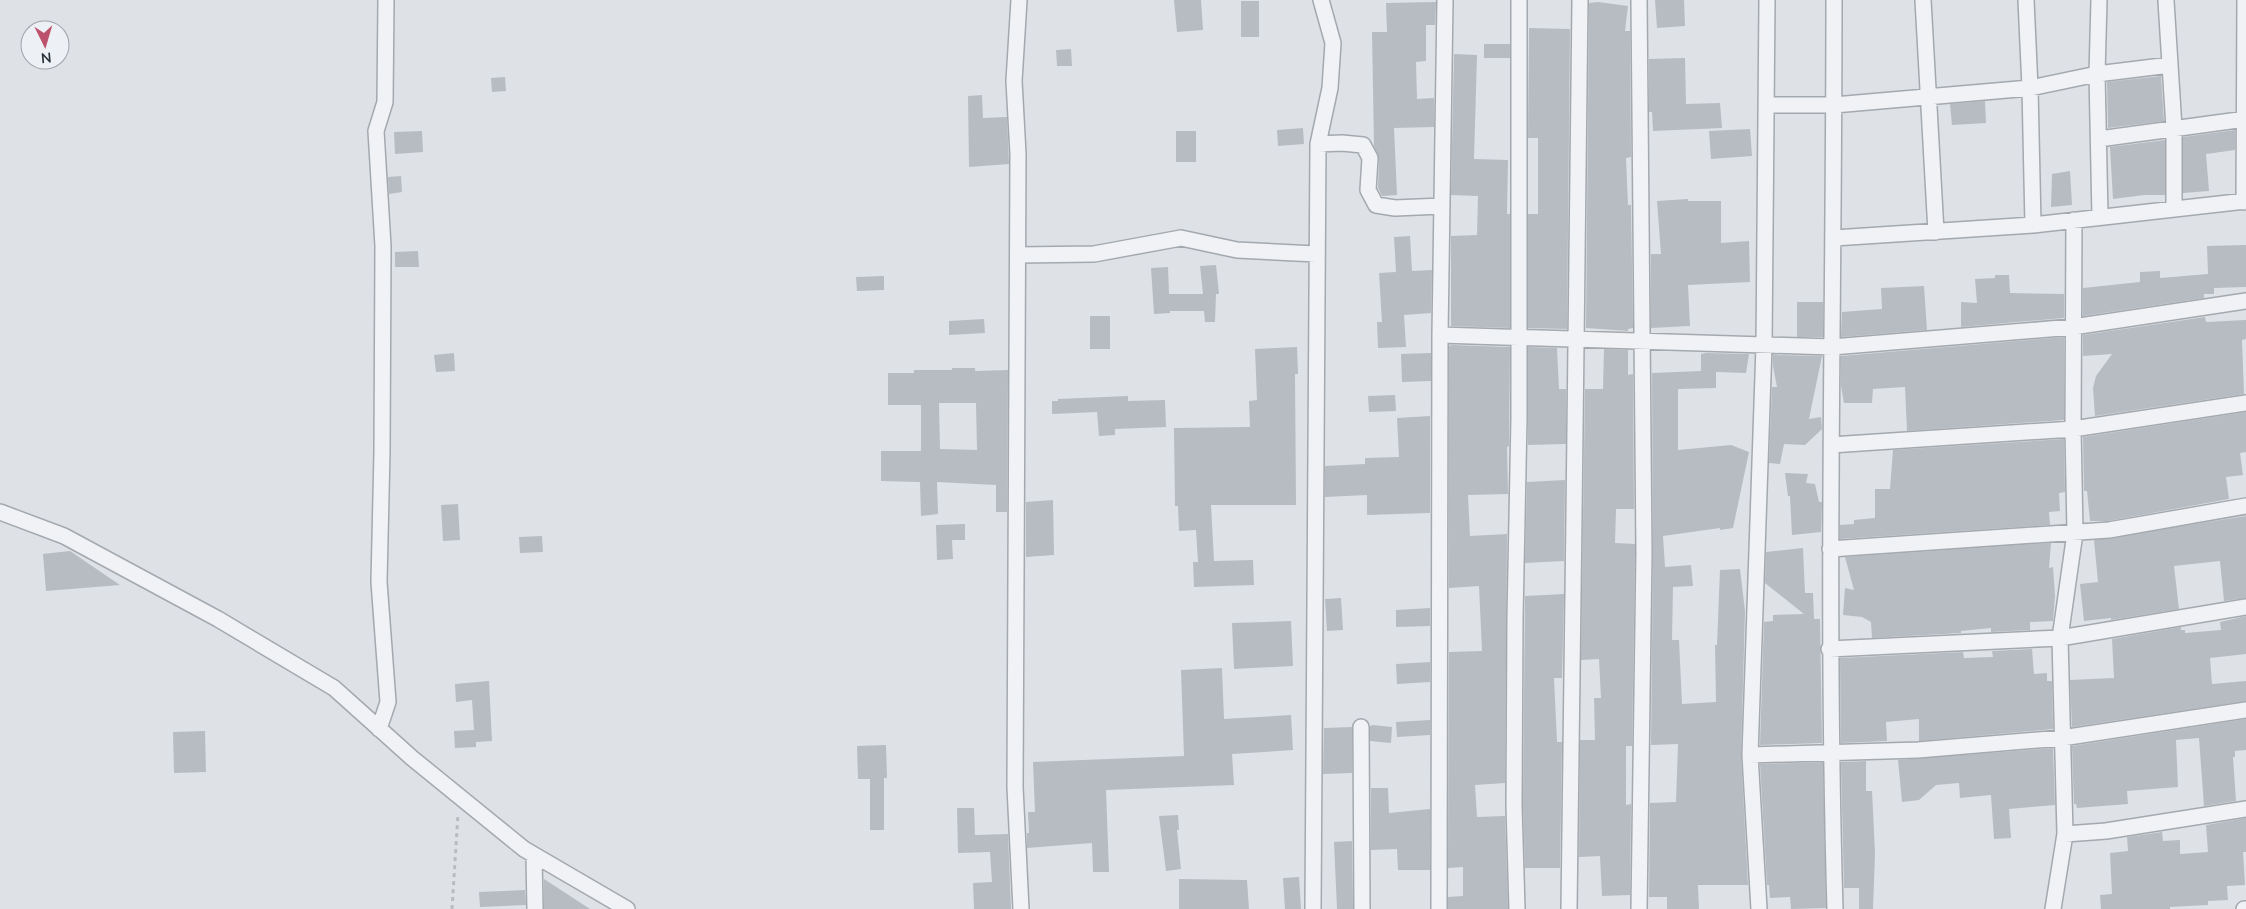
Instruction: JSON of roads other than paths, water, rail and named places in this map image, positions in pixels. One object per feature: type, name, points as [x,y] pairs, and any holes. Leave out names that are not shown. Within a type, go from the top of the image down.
[{"type":"street","points":[[379,729],[388,702],[379,582],[383,246],[376,131],[385,102],[386,0]]},
{"type":"street","points":[[1019,0],[1014,81],[1018,154],[1016,787],[1021,909]]},
{"type":"street","points":[[1313,909],[1318,144],[1330,88],[1333,43],[1321,0]]},
{"type":"street","points":[[1439,909],[1440,335],[1445,0]]},
{"type":"street","points":[[1517,909],[1514,786],[1519,418],[1519,0]]},
{"type":"street","points":[[1569,909],[1572,586],[1578,338],[1580,0]]},
{"type":"street","points":[[1639,0],[1640,341],[1644,553],[1639,909]]},
{"type":"street","points":[[1759,909],[1750,755],[1764,346],[1767,0]]},
{"type":"street","points":[[1834,0],[1834,238],[1829,649],[1835,909]]},
{"type":"street","points":[[1923,0],[1936,232]]},
{"type":"street","points":[[2026,0],[2033,225]]},
{"type":"street","points":[[2099,0],[2097,74],[2100,217]]},
{"type":"street","points":[[1834,238],[2033,225],[2245,202],[2245,0]]},
{"type":"street","points":[[2166,1],[2174,128],[2174,209]]},
{"type":"street","points":[[1767,106],[1834,105],[2030,88],[2097,74],[2170,65]]},
{"type":"street","points":[[2099,139],[2245,119]]},
{"type":"street","points":[[1318,144],[1342,143],[1363,145],[1370,158],[1368,190],[1376,205],[1395,208],[1442,206]]},
{"type":"street","points":[[2053,909],[2065,834],[2060,638],[2074,533],[2074,220]]},
{"type":"street","points":[[1018,255],[1094,254],[1181,238],[1237,250],[1316,254]]},
{"type":"street","points":[[1440,335],[1578,338],[1832,348],[2073,327],[2246,300]]},
{"type":"street","points":[[1831,445],[2073,429],[2246,404]]},
{"type":"street","points":[[1830,549],[2109,530],[2246,506]]},
{"type":"street","points":[[0,512],[64,536],[218,619],[334,688],[458,796],[534,856],[627,909]]},
{"type":"street","points":[[1829,649],[2060,638],[2246,607]]},
{"type":"street","points":[[1750,755],[1918,750],[2062,738],[2246,710]]},
{"type":"street","points":[[1361,727],[1362,909]]},
{"type":"street","points":[[2065,834],[2125,828],[2246,809]]},
{"type":"street","points":[[534,856],[535,909]]}]
